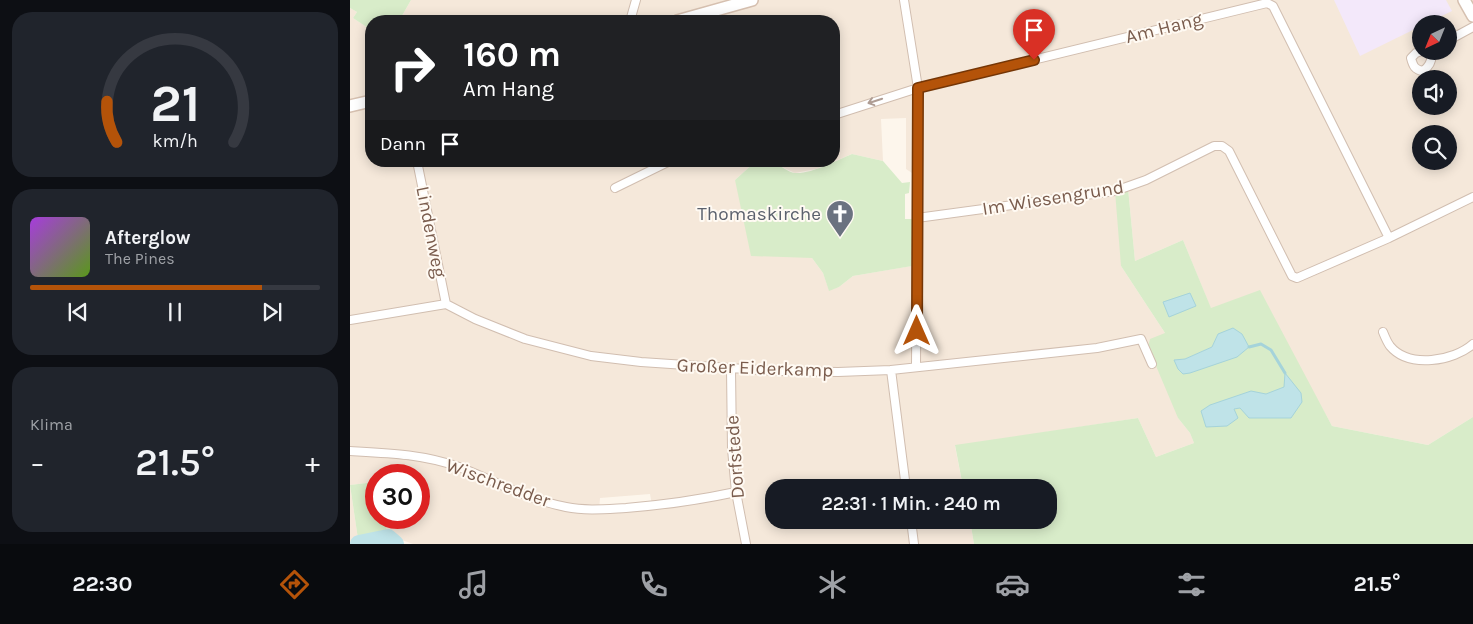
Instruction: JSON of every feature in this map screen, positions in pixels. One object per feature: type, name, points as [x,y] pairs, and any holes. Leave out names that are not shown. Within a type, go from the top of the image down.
[{"type":"main road","points":[[696,15],[736,2],[752,0]]},
{"type":"main road","points":[[1464,0],[1473,16]]},
{"type":"main road","points":[[350,106],[365,102]]},
{"type":"street","points":[[632,15],[636,0]]},
{"type":"street","points":[[904,0],[918,88],[916,366]]},
{"type":"street","name":"Am Hang","points":[[840,114],[918,88],[1267,3],[1273,6],[1389,238]]},
{"type":"street","points":[[1458,35],[1473,27]]},
{"type":"street","points":[[1412,57],[1413,65],[1417,70],[1423,71],[1431,64],[1432,60]]},
{"type":"street","name":"Im Wiesengrund","points":[[917,218],[1115,191],[1146,180],[1214,146],[1222,146],[1229,151],[1292,276],[1297,278],[1389,238],[1473,197]]},
{"type":"street","name":"Lindenweg","points":[[418,167],[446,304]]},
{"type":"street","points":[[615,188],[658,167]]},
{"type":"street","points":[[350,320],[446,304]]},
{"type":"street","name":"Großer Eiderkamp","points":[[446,304],[475,319],[525,339],[591,356],[641,362],[731,369],[838,372],[891,370],[1097,348],[1141,339],[1152,364]]},
{"type":"street","points":[[1383,332],[1390,347],[1414,359],[1430,360],[1444,358],[1460,353],[1473,344]]},
{"type":"street","name":"Dorfstede","points":[[731,369],[732,449],[736,492],[746,544]]},
{"type":"street","points":[[891,370],[905,479]]},
{"type":"street","name":"Wischredder","points":[[350,450],[423,456],[459,467],[536,499],[567,507],[599,510],[652,506],[736,492]]},
{"type":"street","points":[[912,529],[914,544]]},
{"type":"shaded area","points":[[411,0],[1473,0],[1473,417],[1428,445],[1332,426],[1296,361],[1211,309],[1183,240],[1135,261],[1128,188],[1121,266],[1165,333],[1178,418],[1190,433],[1194,443],[1156,457],[1138,418],[955,446],[961,479],[765,479],[765,529],[972,529],[974,544],[413,544],[388,535],[387,529],[430,529],[430,464],[365,464],[365,483],[350,485],[350,8],[357,12],[353,18],[365,26],[365,167],[749,167],[735,180],[812,258],[823,273],[829,290],[839,287],[853,276],[911,266],[912,173],[906,169],[906,118],[881,119],[883,161],[852,154],[840,159],[840,15],[402,15]],"holes":[[[650,494],[652,505],[599,510],[600,498]]]},
{"type":"shaded area","points":[[1334,0],[1446,0],[1452,11],[1444,15],[1412,15],[1412,30],[1360,56]]},
{"type":"shaded area","points":[[782,167],[821,167],[795,173]]},
{"type":"shaded area","points":[[350,485],[358,539],[350,541]]},
{"type":"green space","points":[[350,0],[411,0],[402,15],[365,15],[365,26],[353,18],[357,12],[350,8]]},
{"type":"green space","points":[[852,154],[883,161],[902,183],[910,182],[909,193],[905,194],[905,219],[913,219],[912,266],[853,276],[839,287],[829,291],[823,273],[812,258],[751,256],[735,180],[749,167],[781,167],[795,173],[802,173],[822,167],[840,167],[840,159]]},
{"type":"green space","points":[[1128,188],[1135,261],[1183,240],[1211,308],[1260,290],[1332,426],[1428,445],[1473,417],[1473,544],[974,544],[972,529],[1057,529],[1057,479],[961,479],[955,445],[1138,418],[1156,457],[1194,443],[1190,433],[1178,418],[1148,347],[1150,339],[1165,333],[1121,266],[1115,191]],"holes":[[[1218,334],[1237,357],[1174,361],[1185,359],[1212,347]]]},
{"type":"green space","points":[[365,483],[365,529],[387,529],[388,535],[358,539],[350,485]]},
{"type":"water","points":[[1190,293],[1196,306],[1169,317],[1163,302]]},
{"type":"water","points":[[1233,328],[1242,334],[1249,347],[1237,357],[1190,373],[1183,374],[1178,369],[1174,360],[1185,359],[1212,347],[1218,334]]},
{"type":"water","points":[[1285,373],[1301,393],[1302,402],[1291,418],[1249,418],[1240,408],[1234,409],[1238,418],[1227,426],[1206,427],[1201,411],[1210,405],[1251,391],[1266,394],[1284,387]]},
{"type":"waterway","points":[[1249,347],[1261,344],[1271,350],[1285,373]]},
{"type":"waterway","points":[[359,544],[388,538],[395,544]]},
{"type":"place","name":"Thomaskirche","points":[[840,238]]},
{"type":"route","points":[[917,331],[918,88],[1034,60]]}]
